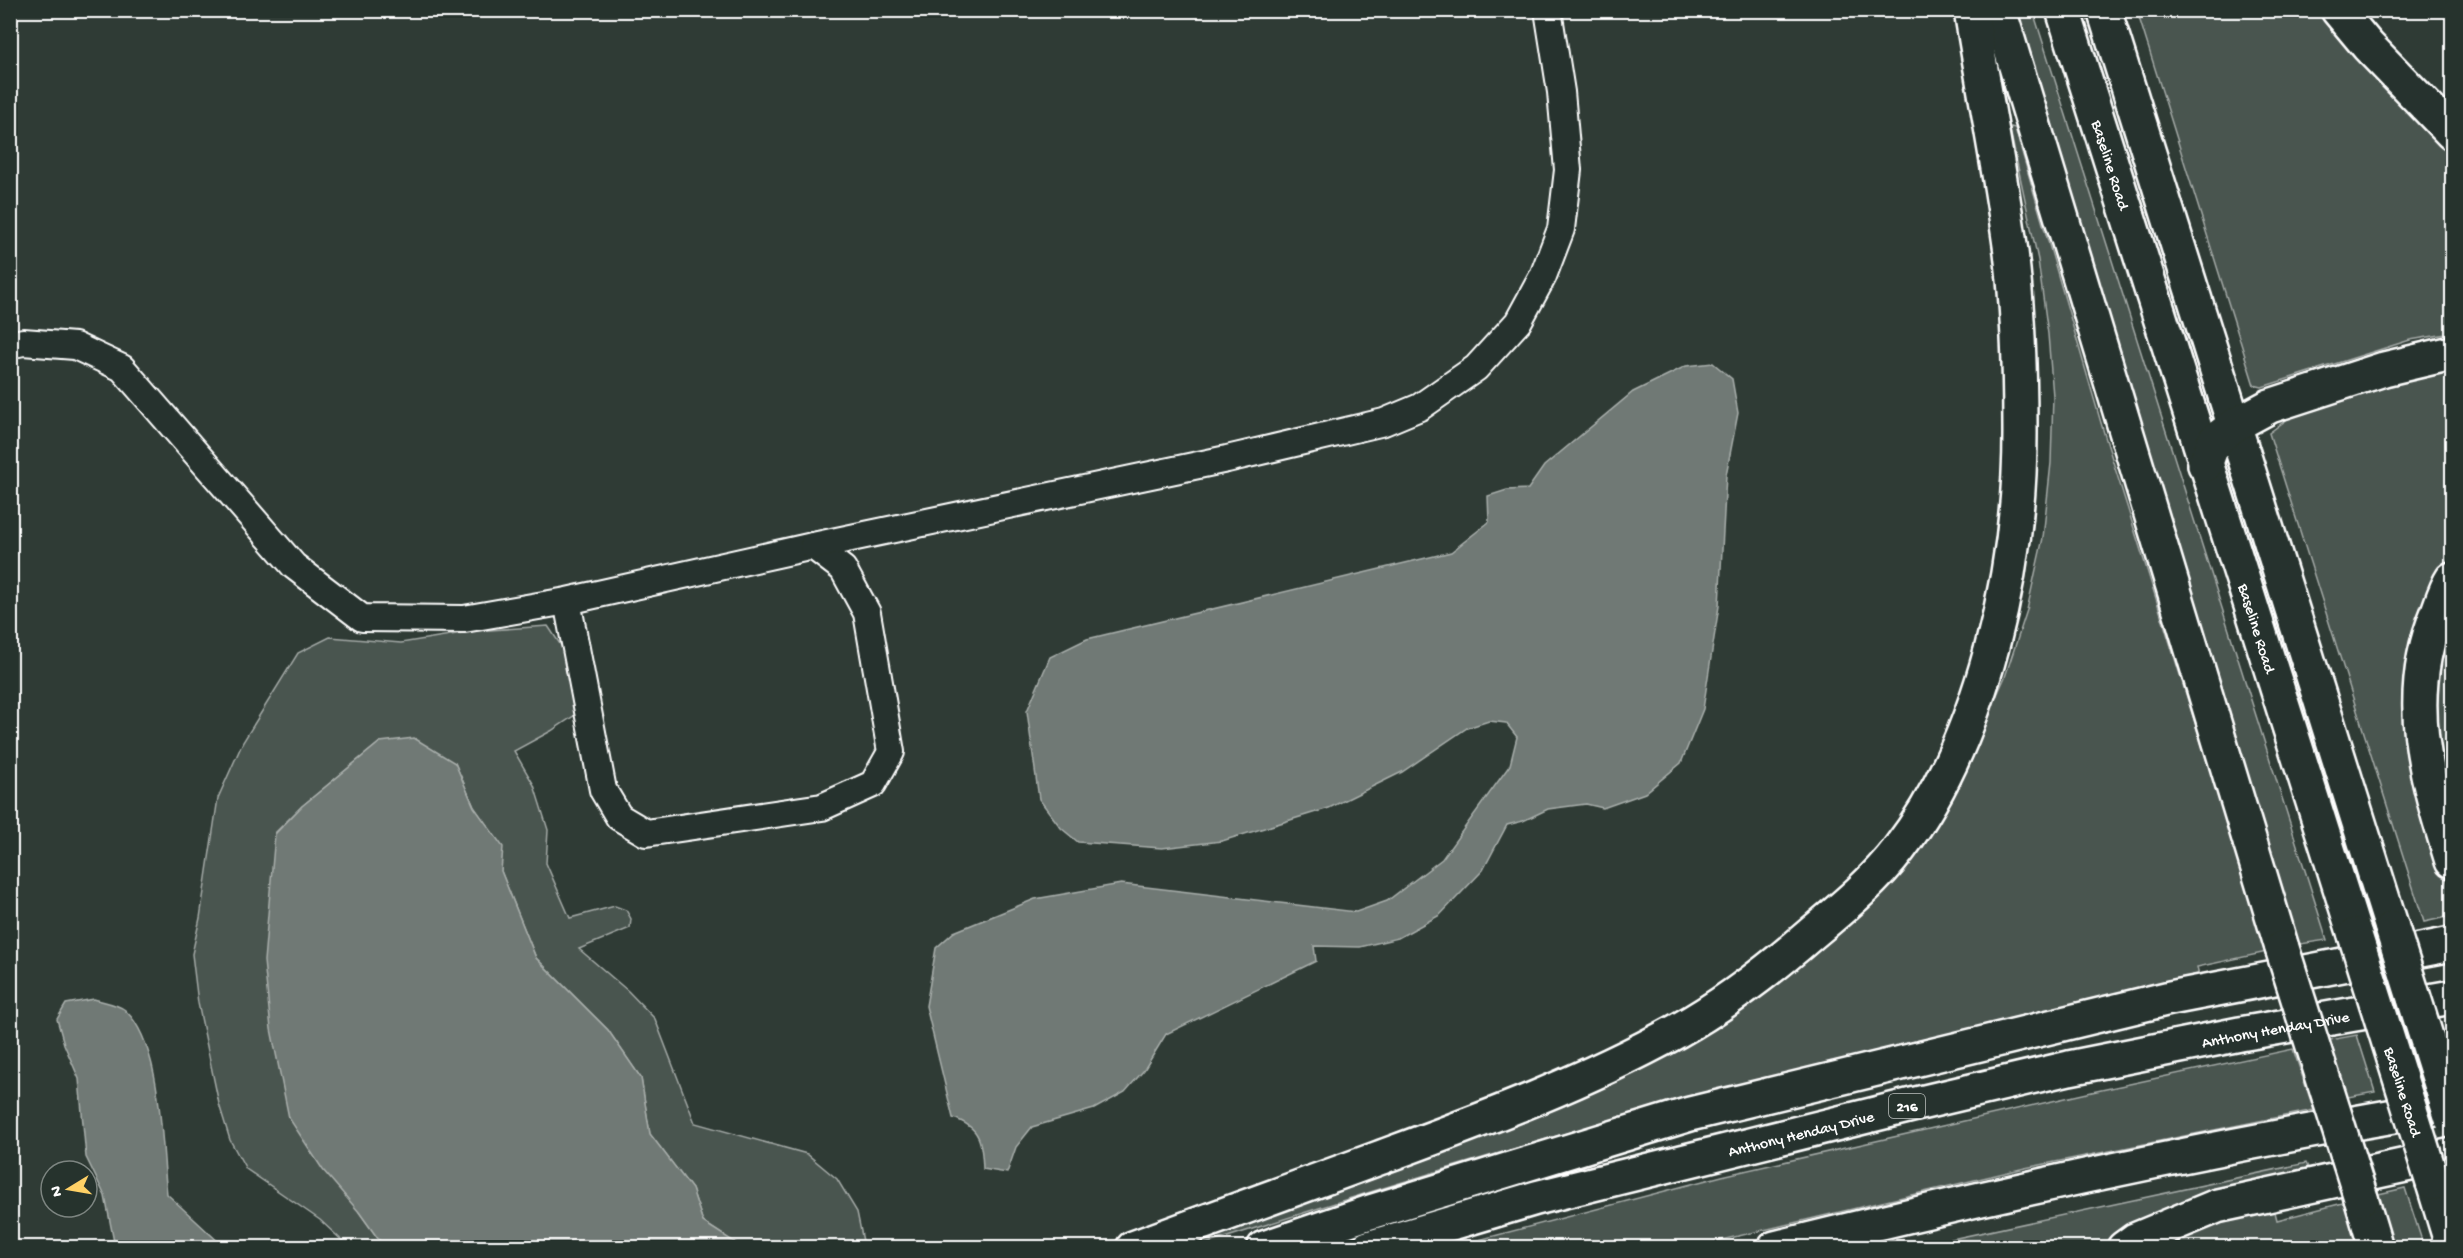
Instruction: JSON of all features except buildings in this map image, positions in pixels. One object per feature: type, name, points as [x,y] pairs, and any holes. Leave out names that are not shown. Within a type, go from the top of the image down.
[{"type":"main road","points":[[1133,1248],[1522,1106],[1662,1039],[1690,1023],[1793,950],[1851,901],[1898,851],[1933,798],[1964,733],[1993,642],[2007,578],[2018,500],[2020,417],[2011,255],[1971,10]]},
{"type":"main road","points":[[1999,10],[2282,948],[2376,1248]]},
{"type":"main road","name":"Baseline Road","points":[[2063,10],[2452,1245]]},
{"type":"main road","points":[[2104,10],[2452,1119]]},
{"type":"main road","points":[[2338,10],[2368,46],[2452,133]]},
{"type":"main road","points":[[2205,465],[2214,441],[2234,426],[2270,406],[2384,369],[2452,353]]},
{"type":"main road","points":[[2452,579],[2430,630],[2422,662],[2419,693],[2421,742],[2434,801],[2452,861]]},
{"type":"main road","points":[[1264,1248],[1367,1213],[1690,1114],[2170,998],[2452,944]]},
{"type":"main road","name":"Anthony Henday Drive","points":[[1368,1248],[1536,1198],[2069,1068],[2452,997]]},
{"type":"main road","points":[[1775,1248],[1928,1210],[2109,1172],[2379,1118],[2452,1106]]},
{"type":"main road","points":[[2124,1248],[2135,1240],[2217,1206],[2452,1155]]},
{"type":"lane","points":[[10,345],[23,342],[75,346],[122,368],[294,566],[362,618],[464,619],[567,601],[813,546],[1227,459],[1384,422],[1420,407],[1476,368],[1518,322],[1543,276],[1561,229],[1568,170],[1561,92],[1548,10]]},
{"type":"lane","points":[[567,601],[603,790],[619,817],[646,833],[822,807],[873,784],[891,752],[867,614],[843,569],[813,546]]},
{"type":"shaded area","points":[[2007,11],[2033,11],[2327,940],[2294,945]]},
{"type":"shaded area","points":[[2137,11],[2328,11],[2424,124],[2452,152],[2452,333],[2410,340],[2262,387],[2254,385]]},
{"type":"shaded area","points":[[2011,127],[2015,128],[2104,433],[2267,952],[2197,967],[2199,975],[1759,1080],[1445,1169],[1196,1247],[1172,1248],[1595,1090],[1685,1046],[1740,1012],[1810,957],[1849,920],[1974,746],[2005,677],[2027,610],[2043,538],[2051,463],[2053,396],[2048,334],[2038,260]]},
{"type":"shaded area","points":[[1713,363],[1732,379],[1738,413],[1726,475],[1719,606],[1703,709],[1681,763],[1645,793],[1603,808],[1586,804],[1548,809],[1523,821],[1507,825],[1483,870],[1440,915],[1398,938],[1360,947],[1314,946],[1316,961],[1166,1034],[1144,1070],[1125,1092],[1094,1109],[1032,1127],[1016,1147],[1007,1173],[983,1169],[982,1151],[975,1131],[953,1118],[926,1006],[936,948],[954,932],[1035,899],[1121,884],[1356,912],[1387,901],[1442,859],[1510,765],[1517,737],[1506,723],[1489,721],[1467,728],[1402,772],[1329,808],[1222,841],[1162,848],[1078,842],[1061,828],[1039,799],[1027,711],[1050,657],[1087,639],[1451,552],[1489,522],[1488,496],[1507,490],[1528,489],[1544,466],[1633,392],[1686,366]]},
{"type":"shaded area","points":[[2452,369],[2452,562],[2449,566],[2425,798],[2452,898],[2452,916],[2424,922],[2269,433],[2289,418],[2308,411],[2425,375]]},
{"type":"shaded area","points":[[2248,519],[2373,898],[2360,900],[2256,572]]},
{"type":"shaded area","points":[[2452,616],[2452,811],[2440,759],[2435,690],[2443,643]]},
{"type":"shaded area","points":[[548,626],[566,653],[573,680],[575,715],[514,751],[534,785],[548,830],[546,863],[570,918],[615,906],[626,910],[631,919],[630,928],[579,949],[628,991],[655,1019],[695,1123],[807,1154],[837,1179],[857,1212],[864,1246],[861,1248],[738,1247],[703,1222],[692,1189],[650,1134],[641,1078],[608,1030],[536,958],[501,871],[502,847],[474,807],[455,763],[380,742],[302,806],[275,833],[359,1212],[384,1247],[349,1247],[320,1220],[246,1169],[230,1140],[219,1104],[198,1003],[192,954],[200,918],[218,798],[243,742],[298,653],[330,637],[401,643],[475,631]]},
{"type":"shaded area","points":[[414,738],[455,763],[474,807],[503,847],[501,871],[536,958],[608,1030],[641,1078],[650,1134],[692,1189],[703,1222],[739,1245],[738,1247],[384,1247],[359,1212],[323,1170],[289,1118],[271,1029],[264,961],[275,834],[302,806],[380,742]]},
{"type":"shaded area","points":[[94,999],[114,1005],[125,1010],[137,1026],[147,1047],[158,1097],[167,1194],[224,1247],[115,1247],[105,1196],[99,1184],[99,1159],[87,1159],[86,1157],[79,1079],[64,1044],[57,1019],[66,1004]]},
{"type":"shaded area","points":[[2357,1035],[2375,1092],[2343,1098],[2324,1041]]},
{"type":"shaded area","points":[[2293,1049],[2314,1110],[2025,1168],[1692,1247],[1452,1247],[1722,1176]]},
{"type":"shaded area","points":[[2306,1163],[2310,1172],[2139,1225],[2100,1247],[1910,1248]]},
{"type":"shaded area","points":[[2405,1188],[2424,1247],[2391,1247],[2374,1195]]},
{"type":"shaded area","points":[[2347,1202],[2361,1248],[2148,1248],[2183,1232],[2273,1204],[2277,1220]]}]
